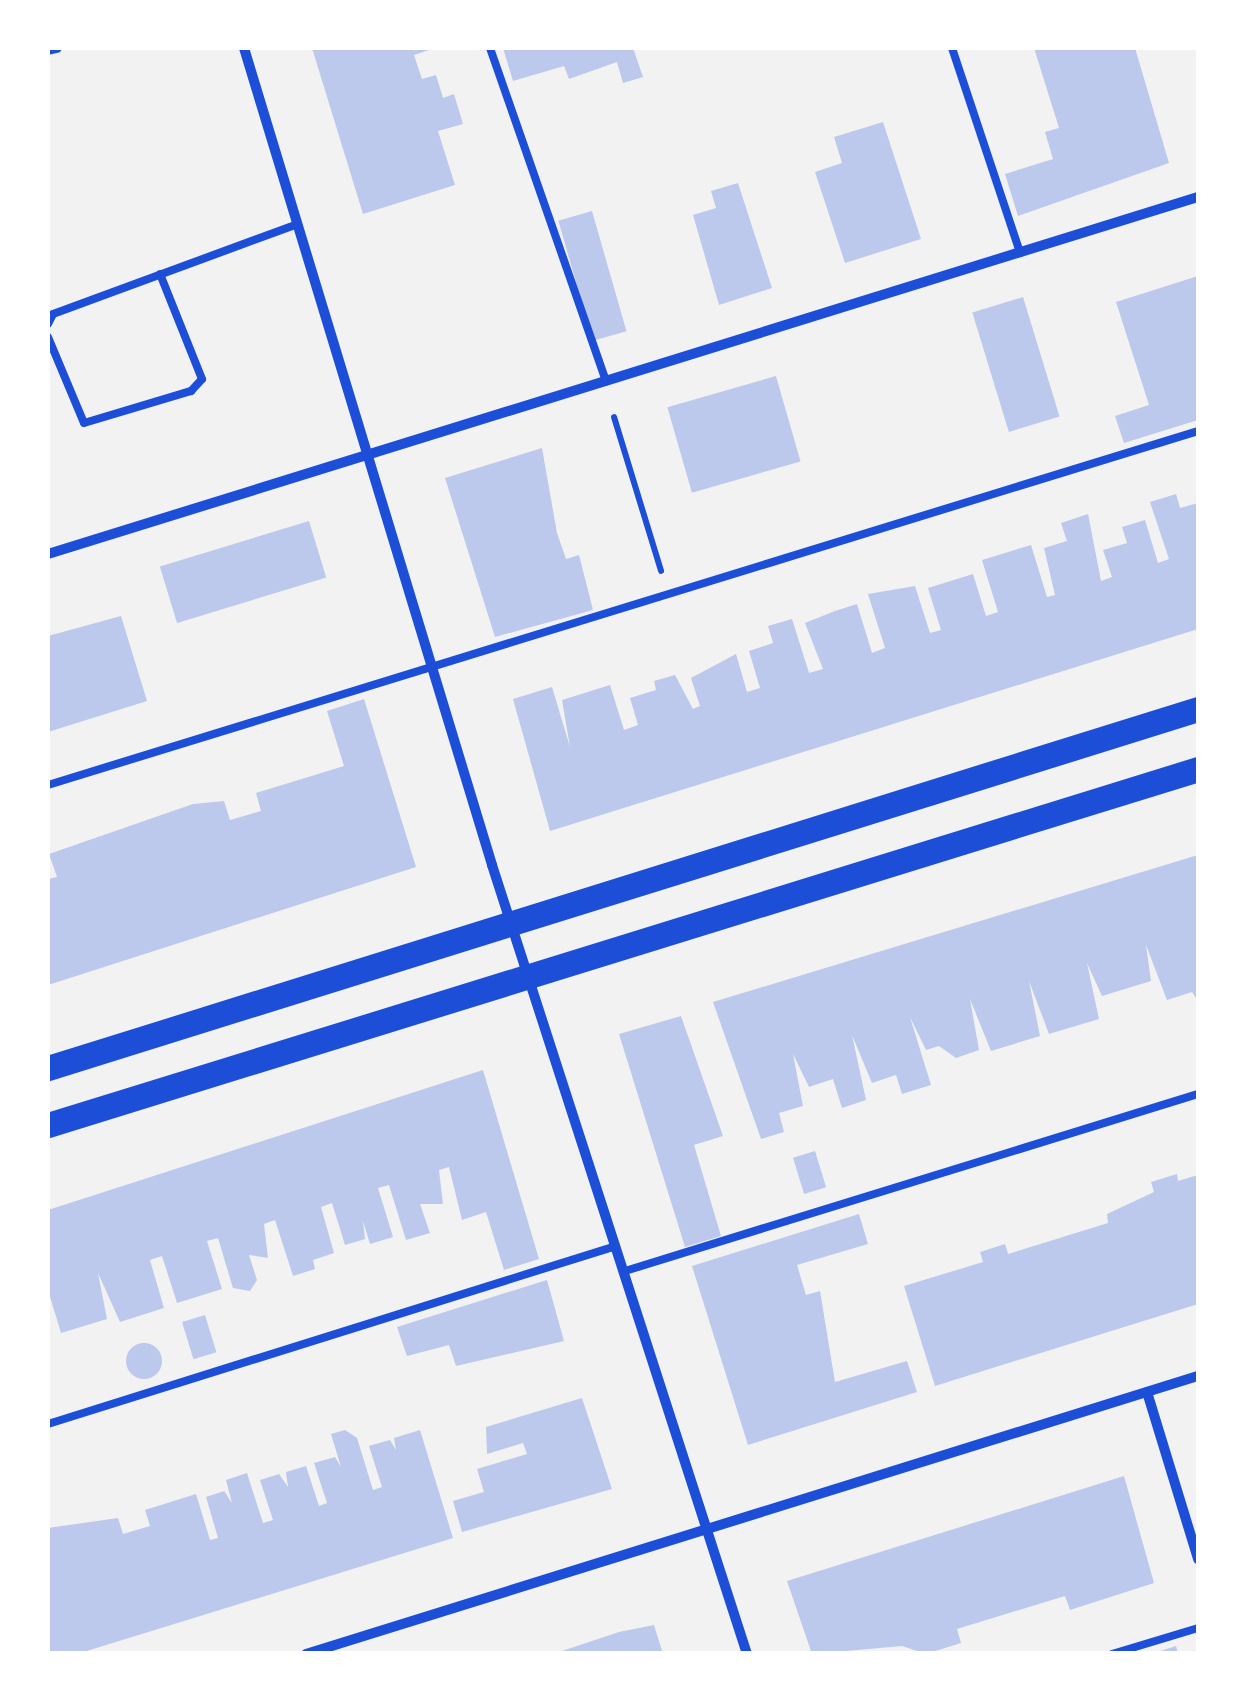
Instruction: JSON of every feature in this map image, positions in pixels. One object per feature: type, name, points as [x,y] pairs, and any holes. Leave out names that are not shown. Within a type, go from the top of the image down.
[{"type":"main road","points":[[48,1068],[1198,709]]},
{"type":"main road","points":[[48,1126],[1198,768]]},
{"type":"street","points":[[48,50],[56,48]]},
{"type":"street","points":[[244,48],[511,925],[618,1245],[746,1654]]},
{"type":"street","points":[[48,554],[1198,198]]},
{"type":"street","points":[[306,1654],[1198,1376]]},
{"type":"street","points":[[1147,1392],[1198,1560]]},
{"type":"lane","points":[[490,48],[606,381]]},
{"type":"lane","points":[[952,48],[1020,253]]},
{"type":"lane","points":[[48,324],[54,314],[295,225]]},
{"type":"lane","points":[[48,336],[84,422],[191,391],[202,378],[160,274]]},
{"type":"lane","points":[[48,785],[1198,431]]},
{"type":"lane","points":[[625,1271],[1198,1094]]},
{"type":"lane","points":[[48,1424],[618,1245]]},
{"type":"lane","points":[[1112,1654],[1198,1628]]},
{"type":"path","points":[[614,417],[664,582]]},
{"type":"building","points":[[312,48],[435,48],[414,55],[422,79],[436,75],[443,98],[454,94],[463,124],[438,131],[455,185],[363,214]]},
{"type":"building","points":[[503,48],[633,48],[643,77],[623,83],[617,62],[569,79],[564,66],[513,81]]},
{"type":"building","points":[[1034,48],[1135,48],[1169,163],[1018,216],[1005,174],[1053,159],[1045,132],[1059,128]]},
{"type":"building","points":[[883,122],[921,239],[845,263],[815,172],[842,163],[834,137]]},
{"type":"building","points":[[738,183],[772,288],[719,305],[693,215],[716,208],[711,191]]},
{"type":"building","points":[[592,211],[626,331],[593,341],[558,221]]},
{"type":"building","points":[[1198,276],[1198,420],[1124,443],[1115,416],[1149,405],[1116,302]]},
{"type":"building","points":[[1023,297],[1060,417],[1009,432],[972,312]]},
{"type":"building","points":[[776,376],[801,462],[692,493],[667,407]]},
{"type":"building","points":[[542,448],[557,533],[566,559],[579,555],[593,610],[495,637],[445,478]]},
{"type":"building","points":[[1176,494],[1180,508],[1198,503],[1198,629],[550,831],[513,699],[552,687],[570,747],[562,700],[610,685],[624,730],[638,725],[630,698],[656,690],[654,681],[675,675],[693,709],[700,706],[691,678],[736,654],[747,692],[760,688],[749,651],[773,643],[768,626],[792,619],[809,673],[823,669],[805,623],[835,611],[857,604],[872,653],[885,648],[868,594],[915,586],[930,633],[941,630],[928,588],[973,574],[986,616],[998,612],[982,560],[1031,545],[1047,597],[1055,595],[1044,548],[1067,541],[1061,523],[1088,514],[1101,581],[1112,577],[1103,550],[1127,543],[1122,527],[1145,520],[1158,563],[1169,559],[1150,502]]},
{"type":"building","points":[[309,521],[326,577],[177,623],[160,567]]},
{"type":"building","points":[[121,616],[147,701],[48,732],[48,636]]},
{"type":"building","points":[[364,699],[416,867],[48,985],[48,879],[57,877],[49,854],[193,804],[224,801],[230,820],[261,811],[256,793],[344,766],[327,711]]},
{"type":"building","points":[[1198,855],[1198,1001],[1192,992],[1167,1000],[1146,945],[1151,981],[1102,996],[1087,963],[1099,1019],[1049,1034],[1029,981],[1040,1036],[991,1051],[970,999],[979,1050],[956,1058],[939,1046],[926,1050],[910,1017],[931,1085],[902,1094],[896,1075],[872,1083],[852,1035],[866,1100],[842,1108],[833,1079],[809,1087],[793,1054],[803,1106],[779,1113],[784,1132],[761,1139],[713,1002]]},
{"type":"building","points":[[681,1016],[723,1136],[694,1145],[721,1236],[685,1247],[619,1034]]},
{"type":"building","points":[[483,1070],[539,1259],[504,1270],[486,1212],[462,1220],[449,1167],[439,1170],[443,1204],[420,1204],[430,1233],[406,1240],[389,1185],[378,1188],[393,1237],[370,1244],[363,1221],[365,1239],[345,1245],[332,1203],[321,1207],[334,1253],[313,1260],[315,1269],[293,1276],[275,1220],[264,1224],[268,1258],[249,1255],[257,1280],[250,1291],[233,1288],[218,1238],[207,1241],[222,1289],[177,1303],[162,1256],[150,1260],[164,1308],[120,1322],[98,1273],[107,1319],[61,1333],[48,1290],[48,1210]]},
{"type":"building","points":[[815,1151],[826,1187],[804,1194],[793,1158]]},
{"type":"building","points":[[1177,1174],[1178,1181],[1198,1175],[1198,1304],[935,1386],[904,1286],[983,1262],[980,1252],[1005,1244],[1008,1254],[1108,1223],[1107,1214],[1154,1192],[1151,1182]]},
{"type":"building","points":[[859,1214],[868,1244],[797,1265],[806,1295],[820,1291],[835,1382],[907,1361],[917,1392],[748,1445],[692,1266]]},
{"type":"building","points":[[547,1280],[564,1341],[456,1366],[449,1345],[407,1356],[397,1327]]},
{"type":"building","points":[[205,1315],[216,1352],[193,1359],[182,1322]]},
{"type":"building","points":[[144,1343],[157,1348],[162,1361],[157,1374],[144,1379],[131,1374],[126,1361],[131,1348]]},
{"type":"building","points":[[582,1398],[612,1489],[462,1532],[453,1501],[484,1492],[477,1469],[527,1454],[523,1443],[487,1454],[486,1427]]},
{"type":"building","points":[[345,1430],[357,1438],[373,1490],[382,1487],[369,1446],[390,1440],[396,1450],[394,1438],[420,1430],[453,1538],[77,1654],[48,1654],[48,1528],[118,1518],[123,1534],[150,1526],[145,1510],[196,1494],[210,1540],[218,1538],[206,1497],[224,1491],[232,1503],[226,1480],[247,1473],[263,1523],[273,1520],[260,1480],[279,1474],[288,1487],[286,1472],[306,1466],[319,1506],[327,1503],[314,1463],[335,1457],[341,1467],[331,1434]]},
{"type":"building","points":[[1124,1476],[1154,1583],[1070,1610],[1065,1596],[957,1629],[961,1643],[926,1654],[902,1646],[812,1654],[787,1581]]},
{"type":"building","points":[[654,1625],[663,1654],[553,1654],[619,1632]]},
{"type":"building","points":[[1176,1646],[1178,1654],[1154,1654],[1154,1653]]}]
